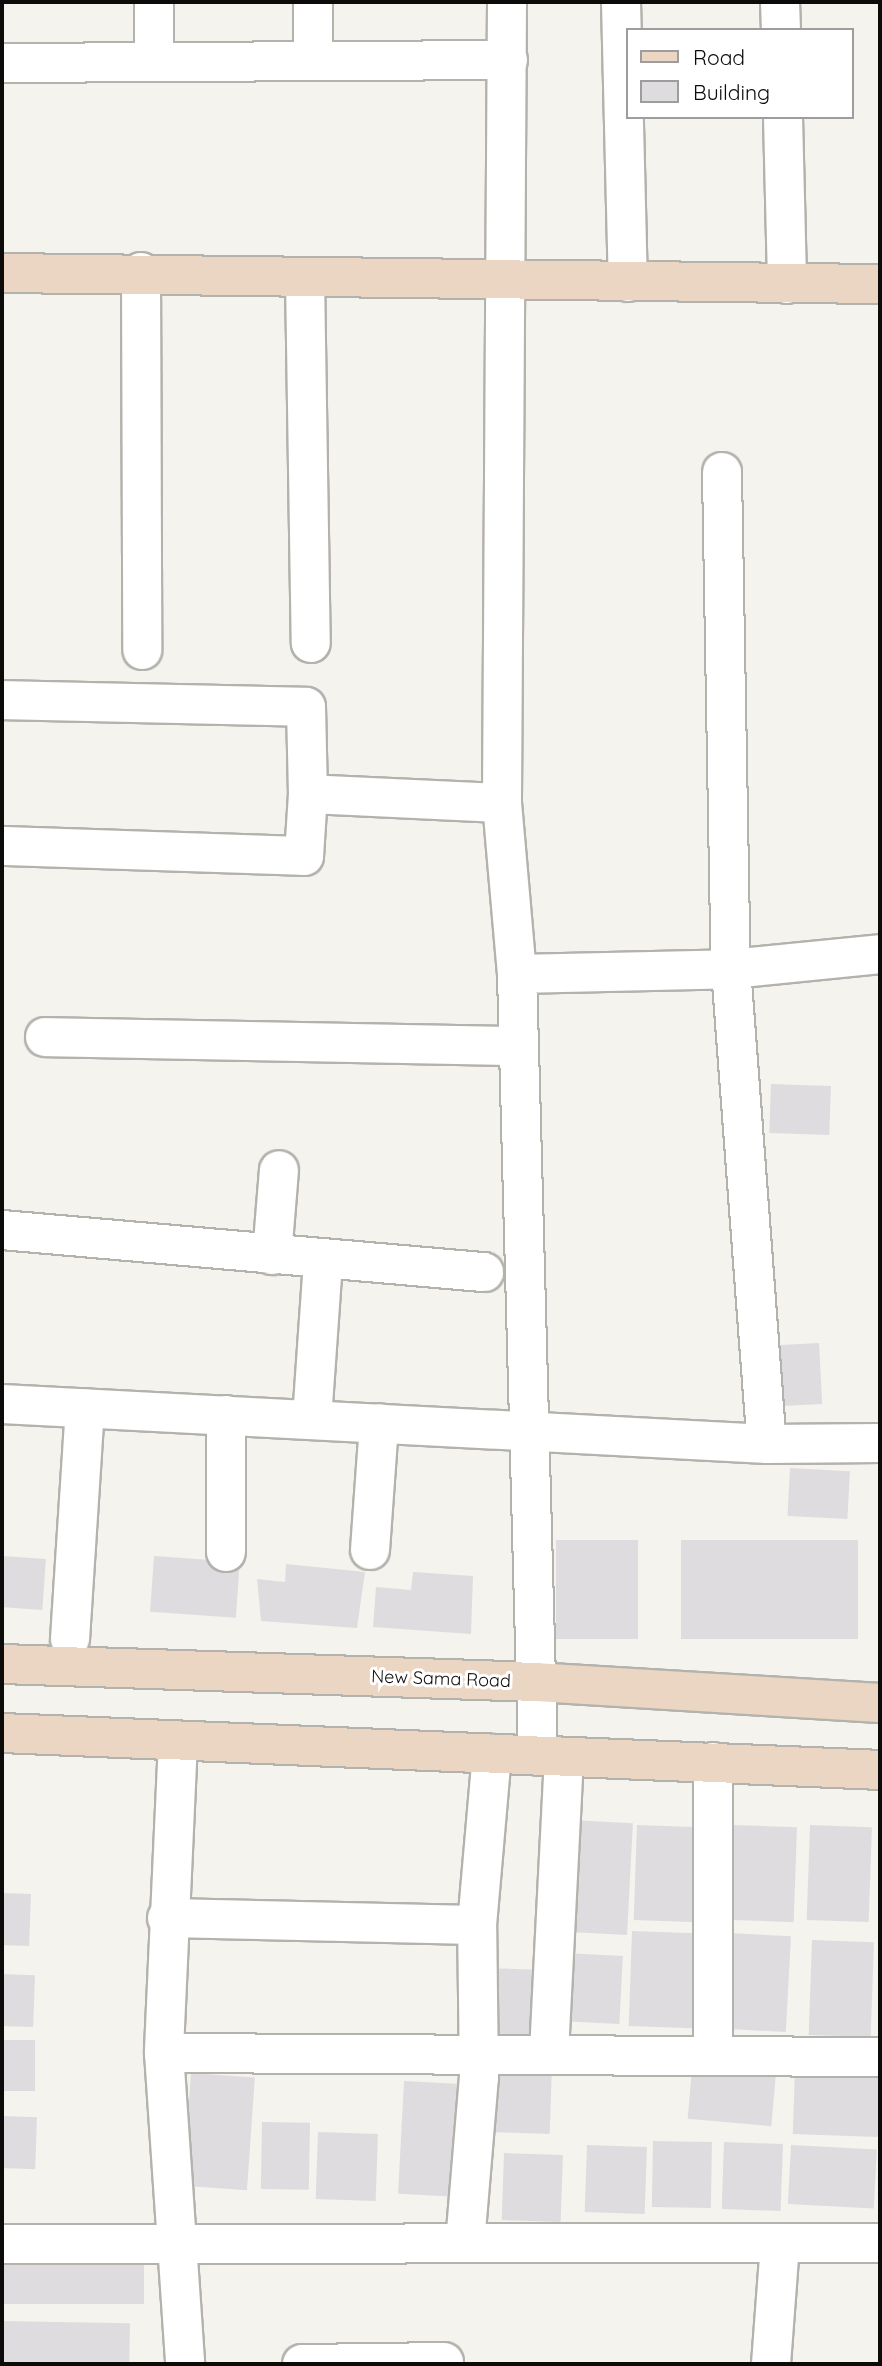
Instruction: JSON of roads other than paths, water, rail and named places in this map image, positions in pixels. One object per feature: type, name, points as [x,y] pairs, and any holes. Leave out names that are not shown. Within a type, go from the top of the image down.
[{"type":"main road","points":[[2,273],[141,272],[305,278],[880,284]]},
{"type":"main road","name":"New Sama Road","points":[[2,1664],[536,1682],[880,1703]]},
{"type":"main road","points":[[2,1733],[880,1770]]},
{"type":"street","points":[[154,2],[154,62]]},
{"type":"street","points":[[313,2],[313,61]]},
{"type":"street","points":[[507,2],[510,281],[502,803],[517,974],[516,1046],[536,1682],[551,1757],[549,2053]]},
{"type":"street","points":[[621,2],[628,282]]},
{"type":"street","points":[[780,2],[781,28]]},
{"type":"street","points":[[2,63],[508,60]]},
{"type":"street","points":[[783,119],[787,284]]},
{"type":"street","points":[[141,272],[142,650]]},
{"type":"street","points":[[305,278],[311,643]]},
{"type":"street","points":[[723,472],[732,969],[767,1444]]},
{"type":"street","points":[[2,700],[306,707],[308,794],[304,856],[2,846]]},
{"type":"street","points":[[308,794],[502,803]]},
{"type":"street","points":[[517,974],[732,969],[880,954]]},
{"type":"street","points":[[45,1037],[516,1046]]},
{"type":"street","points":[[272,1255],[279,1170]]},
{"type":"street","points":[[2,1230],[323,1262],[484,1272]]},
{"type":"street","points":[[312,1419],[323,1262]]},
{"type":"street","points":[[2,1404],[767,1444],[880,1443]]},
{"type":"street","points":[[70,1639],[85,1408]]},
{"type":"street","points":[[226,1415],[226,1552]]},
{"type":"street","points":[[370,1550],[379,1423]]},
{"type":"street","points":[[177,1741],[167,1918],[164,2053],[173,2243],[185,2364]]},
{"type":"street","points":[[465,2243],[475,2056],[477,1925],[492,1754]]},
{"type":"street","points":[[713,1762],[713,2054]]},
{"type":"street","points":[[167,1918],[477,1925]]},
{"type":"street","points":[[164,2053],[475,2056],[549,2053],[880,2057]]},
{"type":"street","points":[[771,2364],[780,2243]]},
{"type":"street","points":[[2,2244],[880,2243]]},
{"type":"street","points":[[302,2364],[444,2362]]}]
